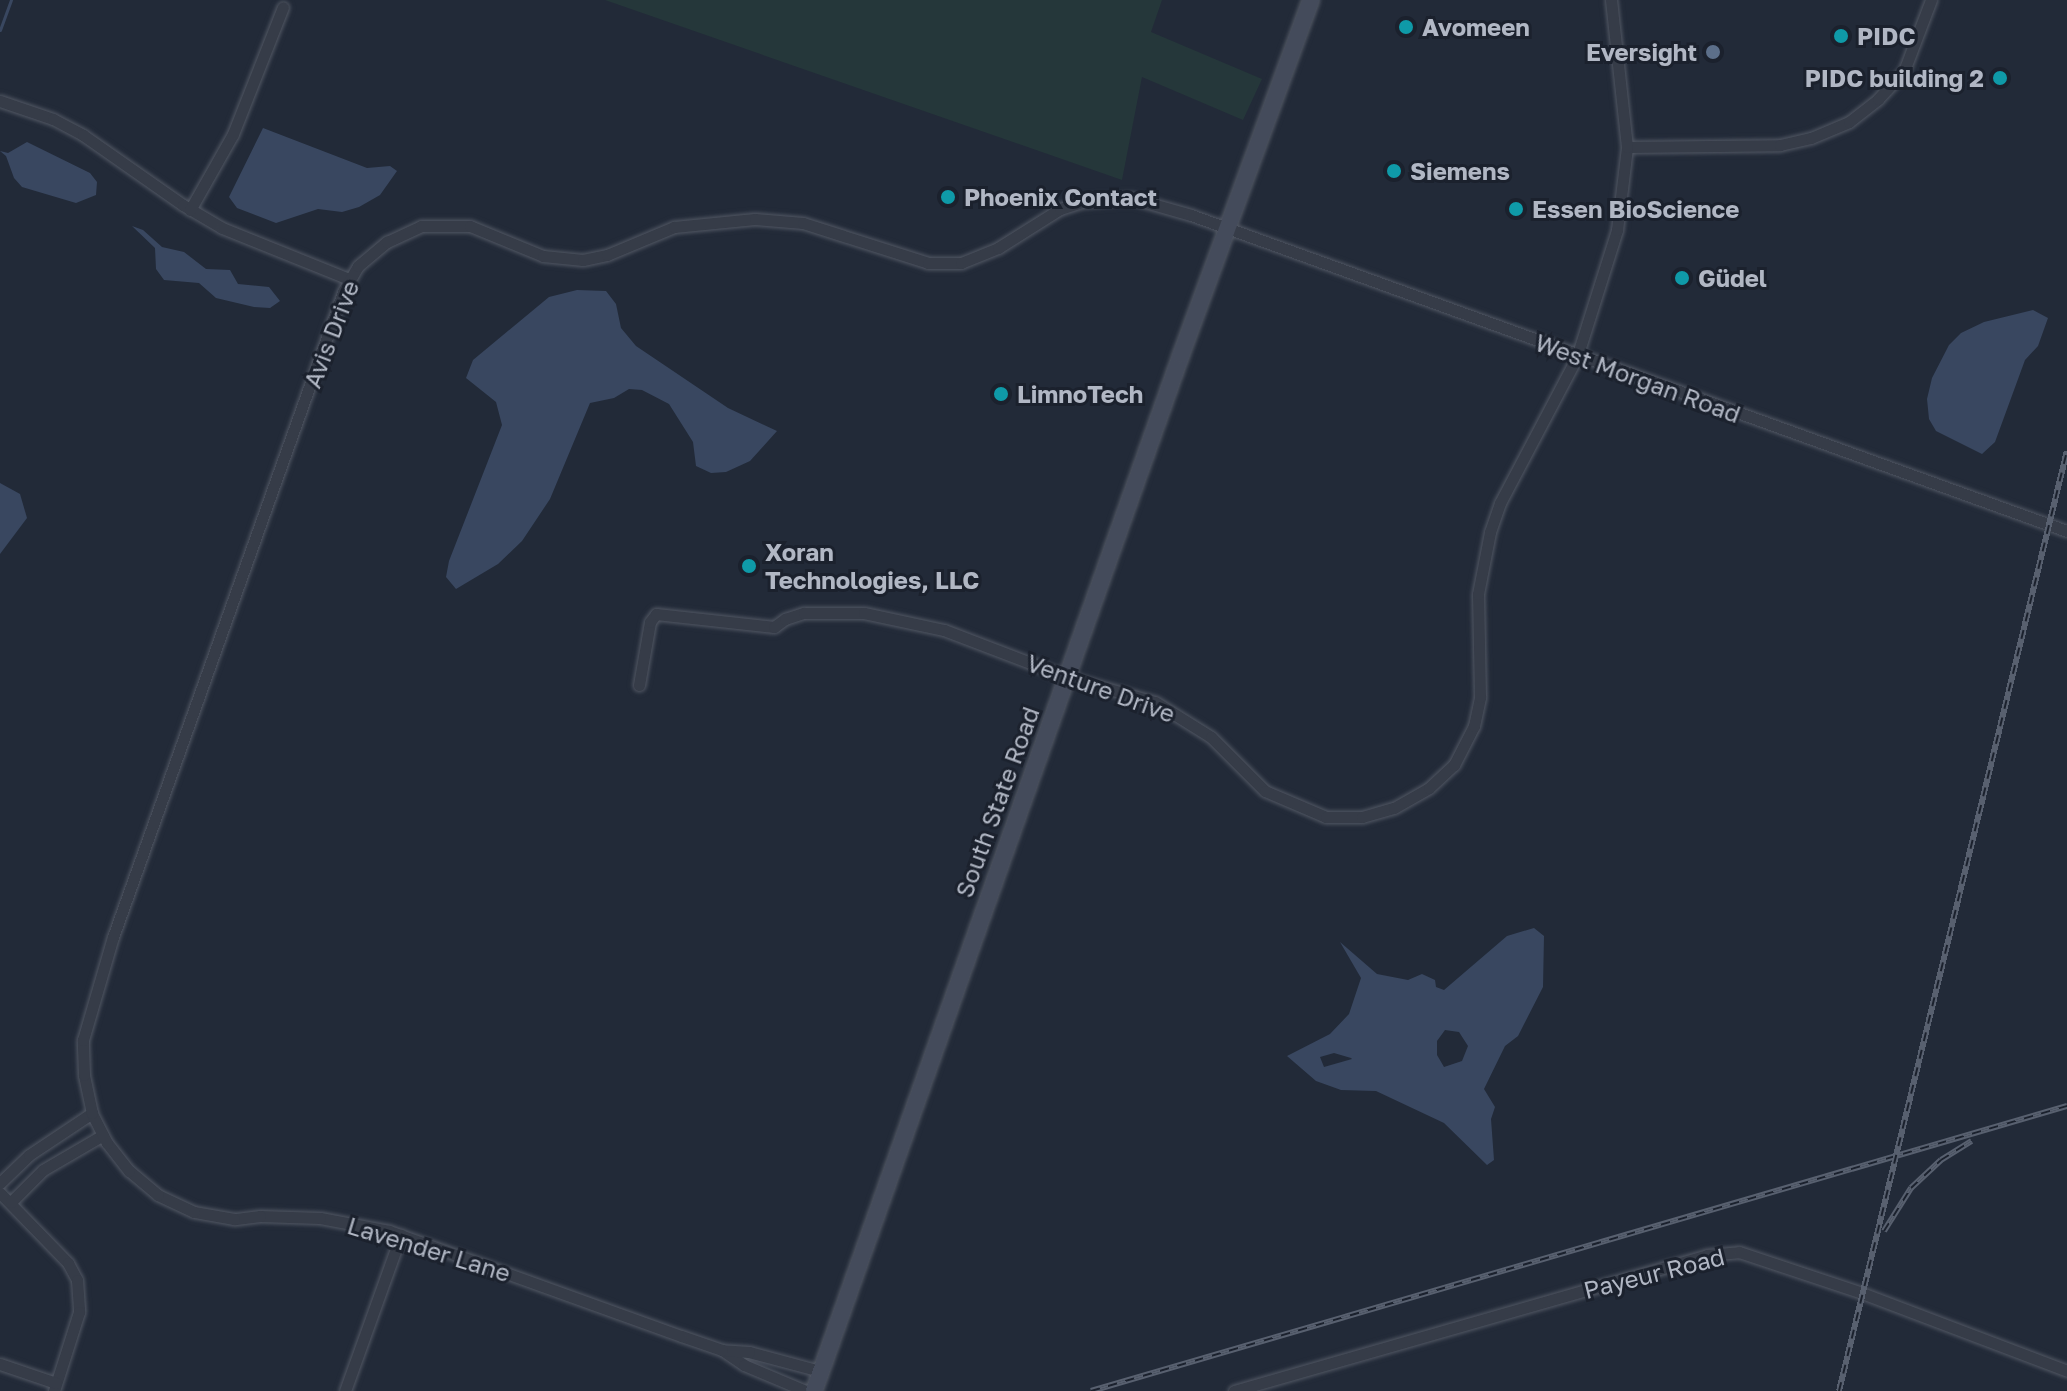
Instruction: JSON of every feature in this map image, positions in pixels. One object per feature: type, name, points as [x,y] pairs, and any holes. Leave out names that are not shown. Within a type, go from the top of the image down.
[{"type":"main road","name":"South State Road","points":[[814,1391],[1311,0]]},
{"type":"street","name":"Venture Drive","points":[[639,685],[650,622],[656,614],[774,627],[785,619],[804,613],[864,613],[900,618],[985,644],[1067,677],[1155,702],[1188,719],[1211,737],[1265,791],[1326,817],[1362,817],[1394,808],[1429,788],[1454,765],[1474,726],[1480,697],[1478,594],[1490,532],[1500,503],[1577,357],[1617,230],[1627,147],[1611,0]]},
{"type":"street","points":[[1627,147],[1780,145],[1811,138],[1849,122],[1878,99],[1904,71],[1931,0]]},
{"type":"street","points":[[190,210],[233,134],[283,7]]},
{"type":"street","points":[[0,101],[53,119],[83,135],[190,210],[247,239],[349,279]]},
{"type":"street","name":"Avis Drive","points":[[108,954],[349,279],[358,266],[387,242],[412,230],[437,224],[481,229],[543,256],[575,260],[607,255],[674,227],[712,221],[789,221],[837,233],[897,255],[928,263],[950,263],[979,257],[1040,218],[1081,202],[1131,198],[1166,207],[1227,230]]},
{"type":"street","name":"West Morgan Road","points":[[1227,230],[2067,531]]},
{"type":"street","name":"Lavender Lane","points":[[108,954],[83,1040],[84,1075],[92,1113],[103,1135],[129,1171],[158,1195],[194,1212],[234,1219],[285,1216],[353,1222],[401,1235],[722,1350],[744,1365],[806,1391]]},
{"type":"street","points":[[0,1183],[29,1155],[92,1113]]},
{"type":"street","points":[[11,1202],[43,1170],[103,1135]]},
{"type":"street","points":[[0,1193],[68,1263],[77,1280],[79,1312],[55,1387],[0,1364]]},
{"type":"street","points":[[345,1391],[401,1235]]},
{"type":"street","name":"Payeur Road","points":[[1234,1391],[1707,1255],[1739,1252],[1862,1293],[2067,1371]]},
{"type":"street","name":"Lavender Lane","points":[[722,1350],[749,1352],[820,1371]]},
{"type":"shaded area","points":[[605,0],[1162,0],[1151,32],[1262,79],[1243,120],[1142,77],[1122,180]]},
{"type":"water","points":[[263,128],[367,168],[390,166],[397,171],[380,195],[359,207],[342,212],[318,209],[276,223],[237,208],[229,197]]},
{"type":"water","points":[[27,142],[90,173],[97,182],[96,195],[76,203],[22,187],[14,178],[6,156],[0,151],[8,153]]},
{"type":"water","points":[[132,226],[143,230],[162,247],[184,252],[206,269],[230,270],[238,284],[269,287],[280,301],[270,308],[254,307],[216,298],[199,283],[164,280],[156,269],[155,248]]},
{"type":"water","points":[[577,290],[606,291],[616,304],[621,328],[636,346],[728,408],[777,431],[750,461],[726,472],[711,473],[696,466],[693,442],[669,404],[642,390],[629,389],[614,398],[590,403],[550,499],[522,541],[498,564],[456,589],[446,577],[449,561],[502,425],[496,402],[466,378],[473,360],[549,297]]},
{"type":"water","points":[[2033,310],[2048,318],[2038,346],[2025,360],[1995,442],[1982,454],[1936,431],[1929,419],[1927,399],[1932,378],[1949,345],[1961,333],[1984,322]]},
{"type":"water","points":[[0,483],[20,494],[27,518],[0,554]]},
{"type":"water","points":[[1534,928],[1544,936],[1543,987],[1518,1036],[1505,1046],[1484,1089],[1495,1107],[1491,1119],[1494,1160],[1487,1165],[1444,1123],[1376,1091],[1341,1090],[1316,1081],[1287,1056],[1330,1034],[1349,1014],[1361,978],[1340,942],[1377,974],[1408,980],[1422,974],[1435,980],[1436,987],[1444,990],[1507,936]],"holes":[[[1445,1030],[1459,1032],[1468,1046],[1462,1061],[1444,1067],[1437,1055],[1437,1041]],[[1334,1053],[1351,1058],[1352,1059],[1324,1067],[1320,1057]]]},
{"type":"waterway","points":[[0,30],[11,0]]},
{"type":"railway","points":[[1839,1391],[2067,451]]},
{"type":"railway","points":[[1091,1391],[2067,1106]]},
{"type":"railway","points":[[1884,1231],[1911,1188],[1941,1160],[1972,1141]]},
{"type":"place","name":"Avomeen","points":[[1406,27]]},
{"type":"place","name":"PIDC","points":[[1841,36]]},
{"type":"place","name":"Eversight","points":[[1713,52]]},
{"type":"place","name":"PIDC building 2","points":[[2000,78]]},
{"type":"place","name":"Siemens","points":[[1394,171]]},
{"type":"place","name":"Phoenix Contact","points":[[948,197]]},
{"type":"place","name":"Essen BioScience","points":[[1516,209]]},
{"type":"place","name":"Güdel","points":[[1682,278]]},
{"type":"place","name":"LimnoTech","points":[[1001,394]]},
{"type":"place","name":"Xoran Technologies, LLC","points":[[749,566]]}]
